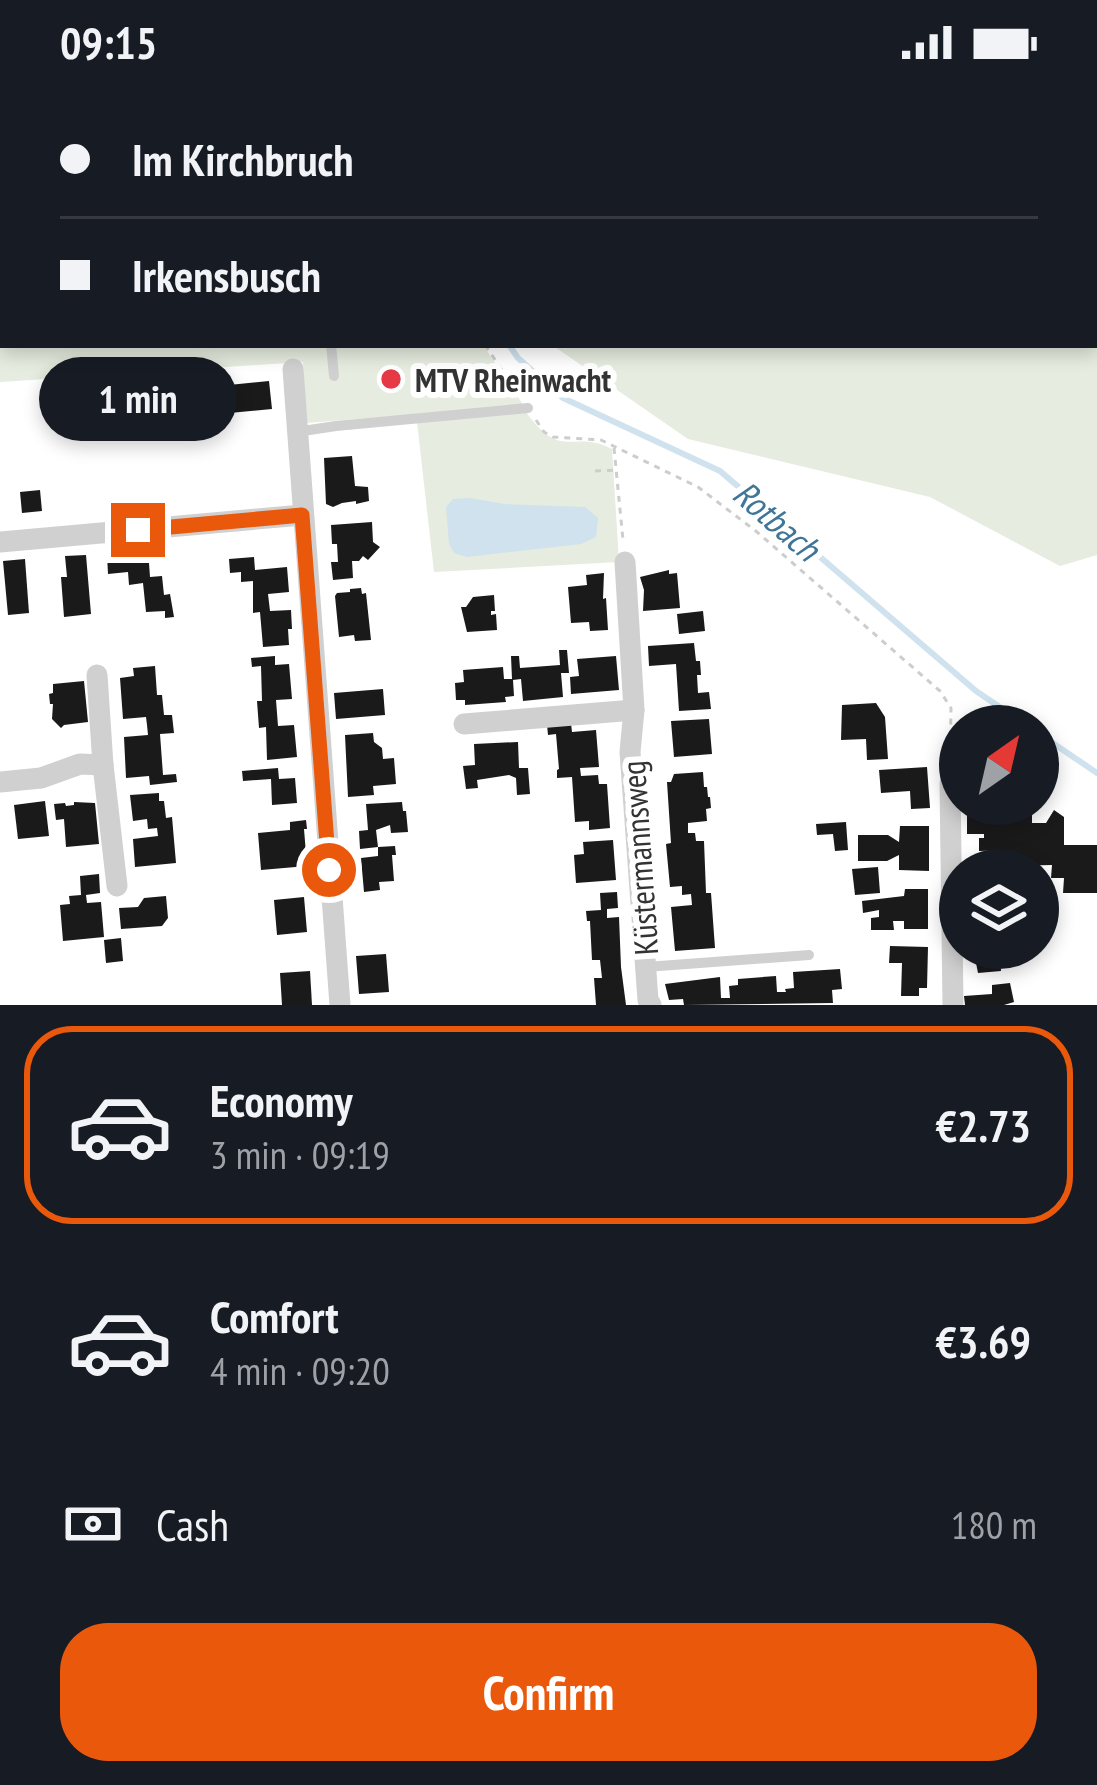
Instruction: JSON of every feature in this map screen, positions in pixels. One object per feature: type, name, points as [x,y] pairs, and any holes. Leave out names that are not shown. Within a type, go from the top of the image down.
[{"type":"street","points":[[293,369],[340,1005]]},
{"type":"street","points":[[0,542],[302,515]]},
{"type":"street","name":"Küstermannsweg","points":[[625,562],[634,710],[631,752],[651,1005]]},
{"type":"street","points":[[97,675],[116,886]]},
{"type":"street","points":[[464,724],[634,710]]},
{"type":"street","points":[[0,782],[41,778],[80,764],[103,765]]},
{"type":"street","points":[[950,825],[952,1005]]},
{"type":"lane","points":[[331,348],[334,376]]},
{"type":"lane","points":[[296,432],[528,408]]},
{"type":"lane","points":[[646,967],[808,955]]},
{"type":"path","points":[[625,562],[614,446],[698,487],[757,532],[940,692],[948,705]]},
{"type":"path","points":[[595,471],[616,470]]},
{"type":"shaded area","points":[[0,348],[485,348],[524,406],[306,423],[303,362],[0,382]]},
{"type":"shaded area","points":[[556,348],[1097,348],[1097,555],[1060,566],[930,497],[688,439]]},
{"type":"shaded area","points":[[526,412],[559,441],[599,443],[612,449],[619,562],[434,572],[417,422]]},
{"type":"water","points":[[453,499],[585,507],[598,518],[596,537],[581,544],[467,557],[454,553],[446,507]]},
{"type":"building","points":[[269,381],[272,409],[219,414],[220,423],[205,424],[203,404],[228,404],[229,385]]},
{"type":"building","points":[[352,456],[355,486],[368,487],[369,501],[326,504],[324,458]]},
{"type":"building","points":[[40,490],[42,511],[22,513],[20,492]]},
{"type":"building","points":[[372,522],[373,542],[380,547],[368,560],[363,556],[352,561],[353,578],[333,580],[331,562],[338,562],[331,525]]},
{"type":"building","points":[[148,549],[150,577],[162,576],[174,617],[165,618],[165,611],[146,612],[143,583],[129,585],[128,572],[108,574],[107,555]]},
{"type":"building","points":[[86,555],[91,614],[64,617],[61,577],[67,577],[65,556]]},
{"type":"building","points":[[254,557],[255,570],[287,567],[289,592],[268,594],[270,611],[291,610],[289,645],[263,647],[260,612],[253,613],[253,581],[241,582],[241,572],[230,573],[229,559]]},
{"type":"building","points":[[25,559],[29,613],[8,615],[3,561]]},
{"type":"building","points":[[669,570],[669,574],[677,573],[680,608],[643,611],[640,577]]},
{"type":"building","points":[[604,573],[608,630],[590,631],[589,622],[571,623],[568,587],[587,585],[586,575]]},
{"type":"building","points":[[361,588],[366,593],[371,640],[339,637],[335,596]]},
{"type":"building","points":[[494,595],[491,615],[496,614],[497,630],[467,632],[461,607],[473,597]]},
{"type":"building","points":[[703,611],[705,631],[679,634],[677,614]]},
{"type":"building","points":[[694,643],[696,661],[700,661],[698,693],[709,692],[711,709],[679,711],[676,664],[649,666],[648,646]]},
{"type":"building","points":[[559,650],[567,650],[569,673],[561,673],[563,697],[523,701],[521,679],[513,680],[514,696],[505,697],[506,702],[465,705],[465,700],[456,700],[455,683],[464,682],[463,670],[503,667],[504,679],[512,679],[511,656],[519,656],[520,668],[560,665]]},
{"type":"building","points":[[275,656],[275,665],[289,664],[292,699],[276,700],[278,726],[294,725],[297,757],[267,760],[266,727],[259,728],[257,701],[262,701],[261,666],[252,667],[251,658]]},
{"type":"building","points":[[616,656],[619,690],[571,694],[570,677],[579,676],[577,659]]},
{"type":"building","points":[[155,666],[157,695],[162,695],[164,715],[172,715],[174,733],[160,734],[163,775],[176,774],[177,782],[150,785],[149,776],[126,778],[124,737],[148,735],[146,717],[123,719],[120,678],[134,676],[133,668]]},
{"type":"building","points":[[84,681],[88,722],[61,728],[52,719],[49,694],[53,684]]},
{"type":"building","points":[[383,689],[385,715],[336,719],[334,693]]},
{"type":"building","points":[[876,703],[885,717],[888,759],[867,760],[866,739],[841,740],[842,705]]},
{"type":"building","points":[[709,719],[712,754],[674,757],[671,721]]},
{"type":"building","points":[[571,723],[572,732],[596,730],[599,767],[580,768],[581,776],[598,775],[599,784],[607,784],[610,828],[589,830],[589,821],[575,822],[572,777],[557,778],[556,734],[548,735],[547,725]]},
{"type":"building","points":[[373,733],[383,759],[394,758],[396,784],[373,786],[374,795],[348,797],[345,735]]},
{"type":"building","points":[[518,742],[519,768],[528,768],[530,794],[517,795],[516,778],[509,775],[477,780],[478,788],[466,789],[463,766],[475,765],[474,744]]},
{"type":"building","points":[[927,767],[930,808],[911,809],[910,791],[881,793],[879,770]]},
{"type":"building","points":[[278,768],[279,779],[295,778],[297,803],[272,805],[271,779],[243,781],[242,771]]},
{"type":"building","points":[[703,772],[711,808],[706,809],[707,821],[688,823],[688,833],[704,841],[715,948],[675,951],[671,907],[692,905],[691,894],[682,895],[682,886],[670,887],[667,782],[674,774]]},
{"type":"building","points":[[159,793],[166,818],[172,817],[176,863],[135,867],[133,839],[158,836],[157,828],[148,829],[147,819],[133,821],[130,795]]},
{"type":"building","points":[[45,801],[49,836],[18,839],[14,805]]},
{"type":"building","points":[[402,802],[408,832],[391,833],[390,825],[376,830],[378,847],[360,849],[359,831],[368,830],[366,804]]},
{"type":"building","points":[[95,803],[99,844],[66,847],[64,819],[56,820],[54,804]]},
{"type":"building","points":[[1059,814],[1064,817],[1064,845],[1097,845],[1097,893],[1063,893],[1059,849],[979,849],[984,834],[967,834],[967,825],[1059,825]]},
{"type":"building","points":[[306,820],[307,866],[261,870],[258,833],[290,830],[290,822]]},
{"type":"building","points":[[846,822],[848,850],[835,851],[833,834],[817,835],[816,824]]},
{"type":"building","points":[[900,826],[929,826],[929,871],[899,870],[899,855],[887,861],[858,861],[858,835],[888,835],[899,842]]},
{"type":"building","points":[[613,840],[616,880],[576,883],[574,855],[584,854],[583,842]]},
{"type":"building","points":[[395,846],[394,881],[379,882],[380,890],[364,892],[361,858],[378,856],[378,847]]},
{"type":"building","points":[[878,867],[880,893],[855,895],[852,869]]},
{"type":"building","points":[[99,874],[100,893],[86,895],[87,903],[101,902],[104,937],[63,941],[60,905],[70,904],[69,896],[81,895],[80,876]]},
{"type":"building","points":[[905,889],[928,889],[928,929],[904,929],[904,921],[893,921],[894,930],[871,930],[871,918],[879,917],[879,910],[863,913],[862,901],[904,896]]},
{"type":"building","points":[[617,892],[618,908],[607,909],[607,918],[619,917],[626,1005],[596,1005],[594,978],[602,978],[600,960],[592,960],[586,911],[601,910],[600,893]]},
{"type":"building","points":[[166,896],[168,918],[162,926],[121,929],[119,908],[138,907],[144,898]]},
{"type":"building","points":[[304,897],[307,932],[277,935],[274,900]]},
{"type":"building","points":[[121,938],[123,961],[106,963],[104,940]]},
{"type":"building","points":[[890,946],[928,947],[927,988],[919,988],[919,996],[901,996],[902,963],[889,963]]},
{"type":"building","points":[[386,954],[389,992],[359,994],[356,956]]},
{"type":"building","points":[[840,969],[842,989],[832,990],[833,1003],[684,1005],[683,999],[669,1000],[665,984],[720,977],[721,998],[730,998],[729,986],[738,985],[738,979],[776,976],[777,992],[786,992],[794,988],[793,972]]},
{"type":"building","points":[[310,971],[312,1005],[282,1005],[280,973]]},
{"type":"building","points":[[1010,983],[1014,1002],[965,1005],[964,996],[992,994],[992,985]]},
{"type":"waterway","name":"Rotbach","points":[[511,348],[563,398],[720,471],[997,705]]},
{"type":"waterway","name":"Rotbach","points":[[1059,747],[1097,773]]},
{"type":"place","name":"MTV Rheinwacht","points":[[391,379]]},
{"type":"route","points":[[138,530],[302,515],[329,870]]}]
